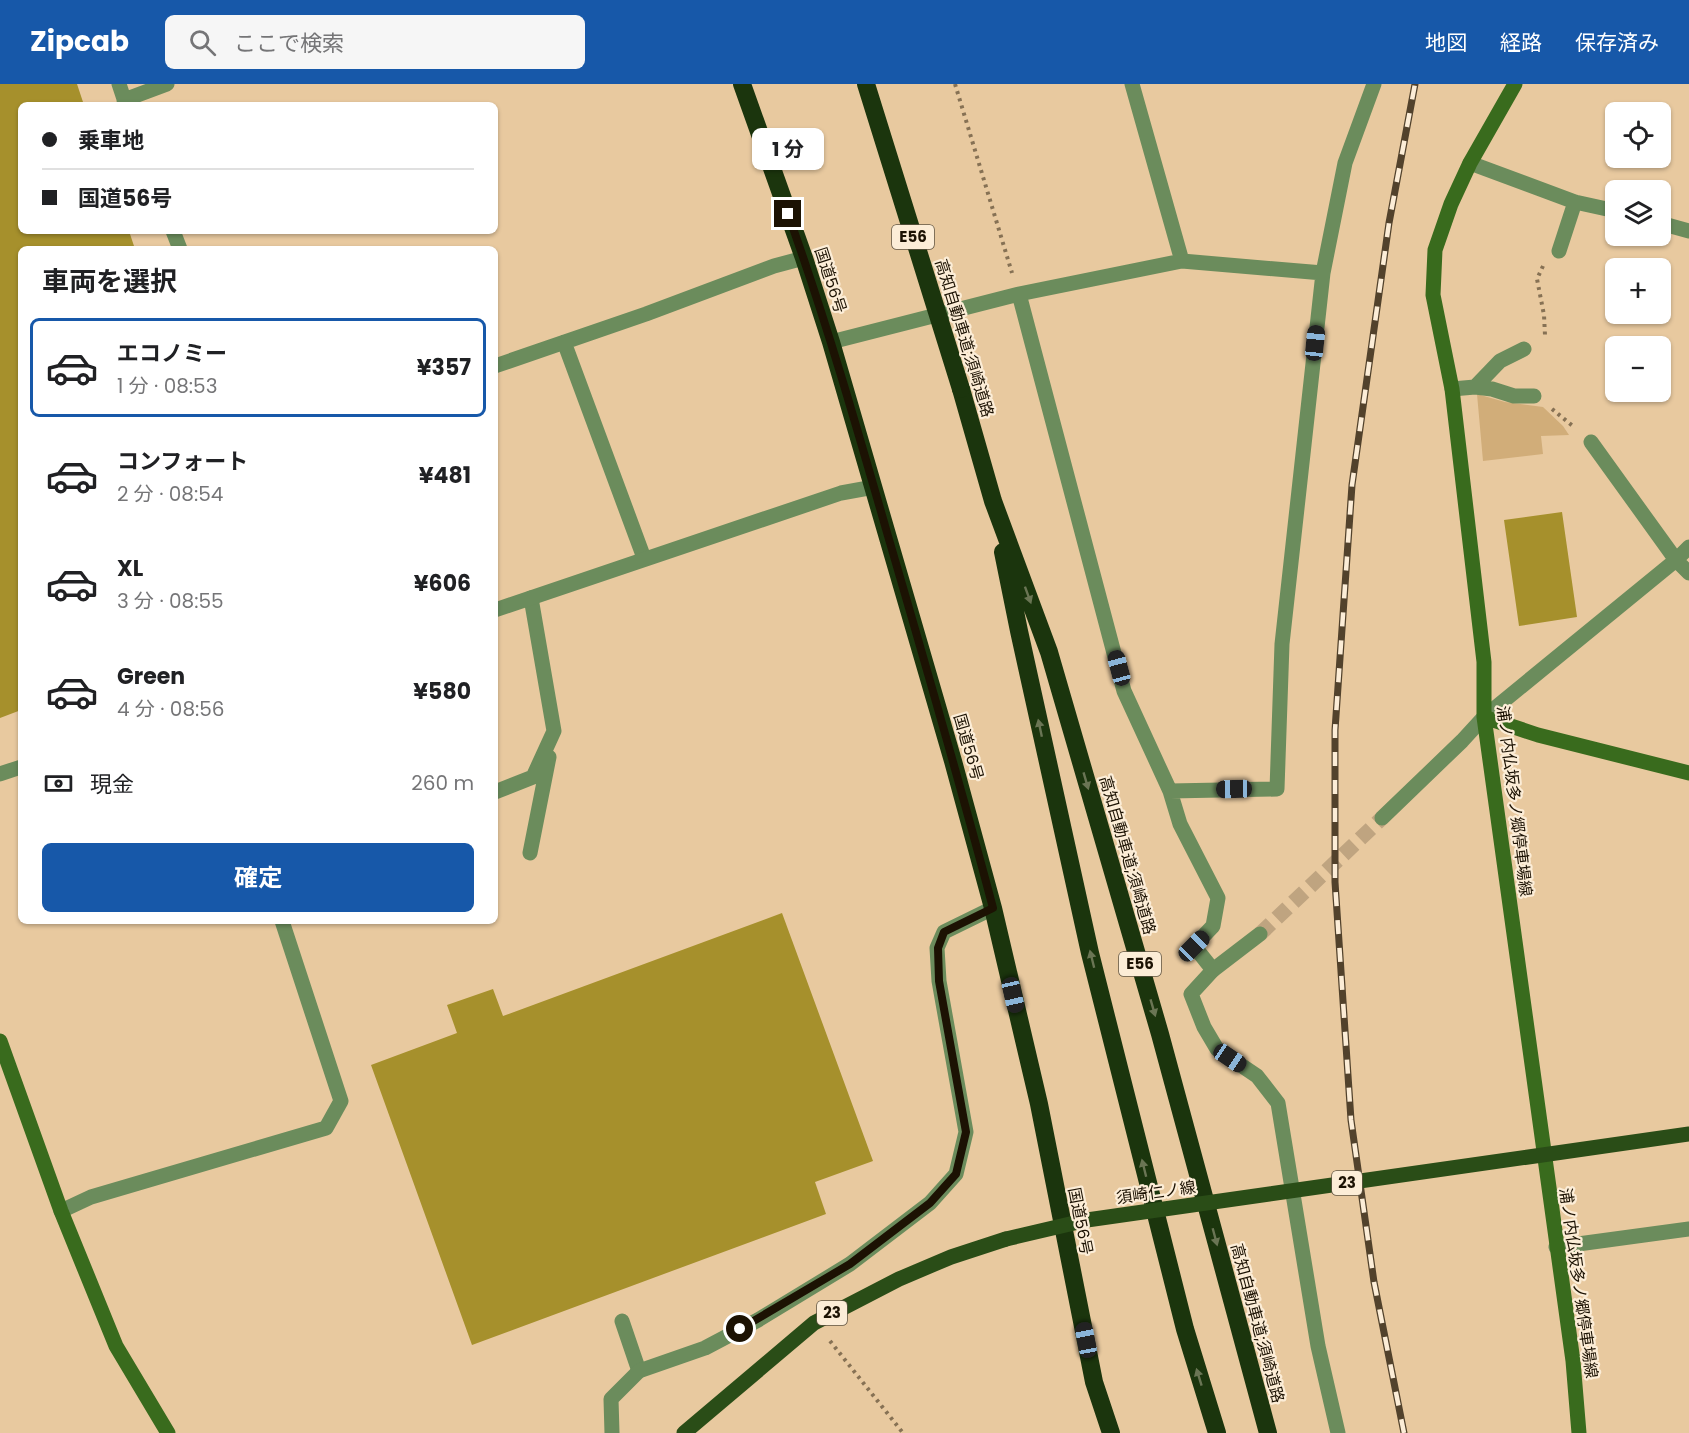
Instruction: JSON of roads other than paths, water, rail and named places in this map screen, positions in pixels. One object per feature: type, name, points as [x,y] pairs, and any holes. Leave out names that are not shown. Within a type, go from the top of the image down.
[{"type":"highway","name":"国道56号","points":[[742,84],[804,258],[831,342],[953,761],[993,908],[1039,1104],[1094,1382],[1111,1433]]},
{"type":"highway","name":"高知自動車道;須崎道路","points":[[866,84],[961,389],[993,501],[1049,652],[1160,1034],[1268,1433]]},
{"type":"highway","name":"高知自動車道;須崎道路","points":[[993,501],[1019,631],[1090,953],[1185,1329],[1217,1433]]},
{"type":"main road","name":"浦ノ内仏坂多ノ郷停車場線","points":[[1515,84],[1470,163],[1451,204],[1435,250],[1433,295],[1452,389],[1484,662],[1484,717],[1573,1361],[1579,1433]]},
{"type":"main road","points":[[1484,717],[1538,735],[1689,773]]},
{"type":"main road","points":[[0,1041],[61,1211],[116,1346],[168,1433]]},
{"type":"main road","name":"須崎仁ノ線","points":[[684,1433],[814,1323],[910,1274],[951,1257],[1006,1239],[1087,1220],[1689,1134]]},
{"type":"street","points":[[118,84],[125,102]]},
{"type":"street","points":[[127,102],[167,84]]},
{"type":"street","points":[[1132,84],[1182,261]]},
{"type":"street","points":[[1170,791],[1277,789],[1282,644],[1323,273],[1346,163],[1374,84]]},
{"type":"street","points":[[1470,163],[1575,202],[1605,209]]},
{"type":"street","points":[[1559,251],[1575,202]]},
{"type":"street","points":[[1671,226],[1689,231]]},
{"type":"street","points":[[498,365],[646,314],[774,266],[804,258]]},
{"type":"street","points":[[831,342],[1019,294],[1182,261],[1323,273]]},
{"type":"street","points":[[1019,294],[1124,690],[1170,791],[1180,824],[1218,898],[1213,926],[1194,946],[1213,970]]},
{"type":"street","points":[[564,342],[644,558]]},
{"type":"street","points":[[1475,387],[1500,361],[1524,349]]},
{"type":"street","points":[[1452,389],[1475,387],[1492,389],[1514,396],[1534,396]]},
{"type":"street","points":[[1591,442],[1676,560],[1689,573]]},
{"type":"street","points":[[498,609],[841,493],[874,487]]},
{"type":"street","points":[[1382,818],[1484,717],[1689,547]]},
{"type":"street","points":[[530,853],[554,731],[531,598]]},
{"type":"street","points":[[498,791],[533,777],[554,731]]},
{"type":"street","points":[[0,774],[18,768]]},
{"type":"street","points":[[612,1433],[611,1399],[639,1371],[705,1348],[758,1320],[850,1264],[930,1203],[956,1174],[966,1132],[939,981],[938,948],[944,932],[993,908]]},
{"type":"street","points":[[61,1211],[92,1197],[326,1128],[341,1101],[283,924]]},
{"type":"street","points":[[1260,934],[1213,970],[1191,994],[1204,1027],[1217,1049],[1257,1076],[1278,1103],[1318,1346],[1338,1433]]},
{"type":"street","points":[[1556,1247],[1689,1229]]},
{"type":"street","points":[[622,1321],[639,1371]]},
{"type":"tunnel","points":[[1260,934],[1382,818]]},
{"type":"railway","points":[[1404,1433],[1374,1282],[1351,1120],[1335,882],[1335,730],[1352,485],[1389,223],[1415,84]]}]
